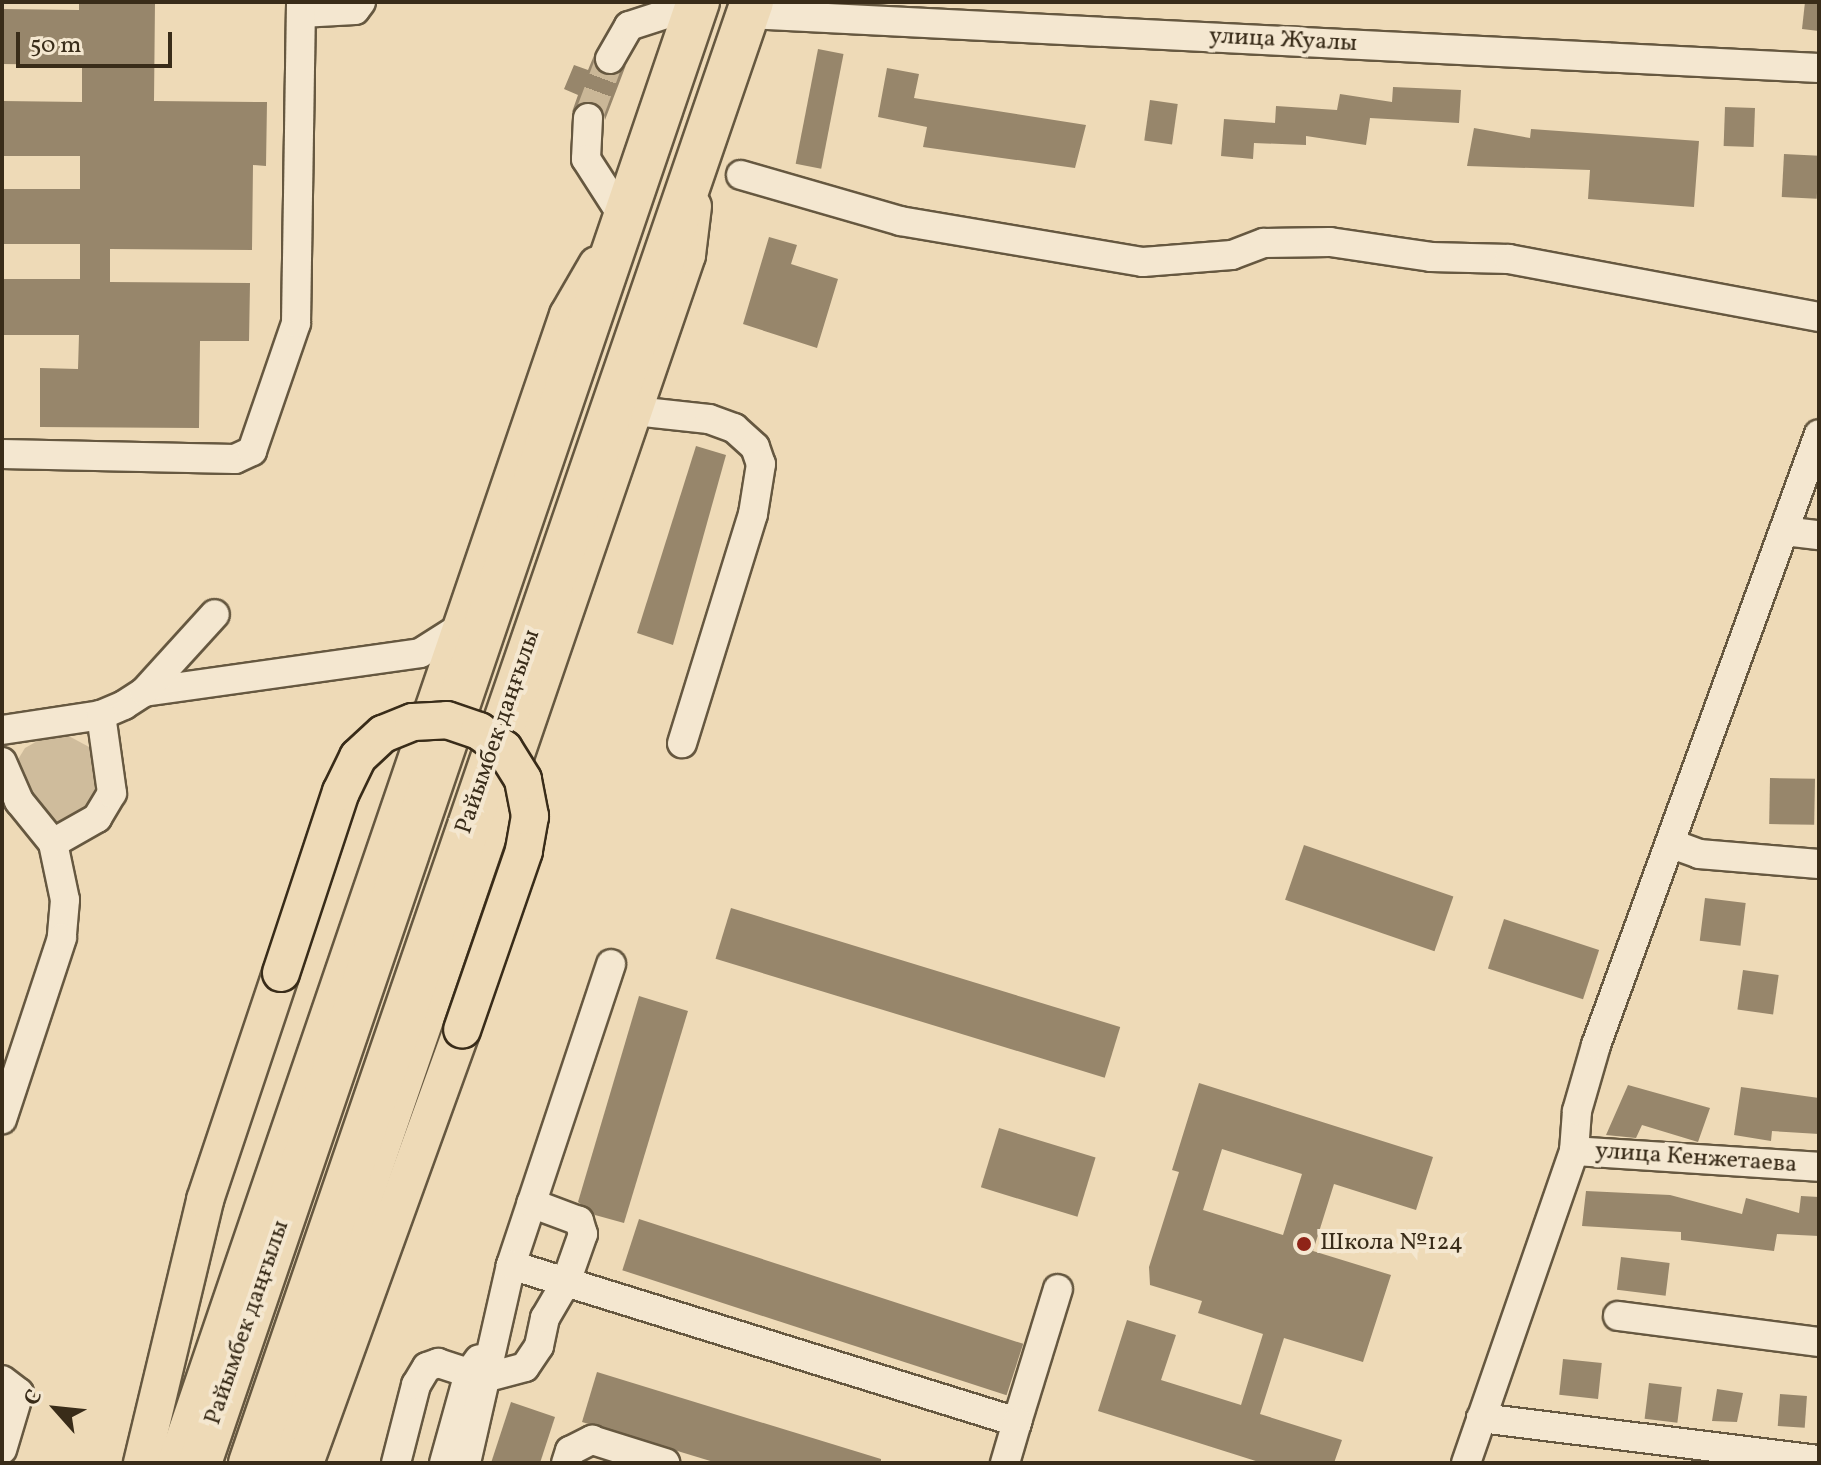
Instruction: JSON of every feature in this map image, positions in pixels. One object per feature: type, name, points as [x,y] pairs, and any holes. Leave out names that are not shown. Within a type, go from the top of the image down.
[{"type":"highway","name":"Райымбек даңғылы","points":[[200,1463],[697,3]]},
{"type":"highway","name":"Райымбек даңғылы","points":[[250,1463],[750,8]]},
{"type":"main road","points":[[273,1463],[687,255],[697,158]]},
{"type":"main road","points":[[176,1463],[568,315],[624,218]]},
{"type":"main road","points":[[142,1463],[205,1200],[341,792],[358,757],[398,728],[447,720],[479,731],[504,749],[523,780],[530,816],[524,851],[305,1463]]},
{"type":"street","points":[[2,454],[235,459],[252,451],[296,323],[301,8],[355,10],[361,2]]},
{"type":"street","points":[[610,59],[629,26],[697,3]]},
{"type":"street","name":"улица Жуалы","points":[[750,8],[1819,68]]},
{"type":"street","points":[[588,118],[586,159],[624,218]]},
{"type":"street","points":[[741,175],[900,221],[1143,262],[1232,255],[1264,243],[1330,242],[1431,257],[1509,259],[1819,317]]},
{"type":"street","points":[[635,411],[709,419],[734,428],[755,447],[761,464],[753,514],[682,743]]},
{"type":"street","points":[[1466,1463],[1574,1151],[1577,1111],[1596,1045],[1672,844],[1819,434]]},
{"type":"street","points":[[1784,531],[1819,535]]},
{"type":"street","points":[[2,730],[101,715],[144,692],[215,614]]},
{"type":"street","points":[[144,692],[420,653],[461,627]]},
{"type":"street","points":[[394,656],[415,668],[439,691]]},
{"type":"street","points":[[53,843],[97,818],[112,793],[101,715]]},
{"type":"street","points":[[2,762],[19,801],[53,843],[65,900],[62,938],[2,1119]]},
{"type":"street","points":[[1672,844],[1699,854],[1819,864]]},
{"type":"street","points":[[444,1463],[491,1347],[511,1265],[611,964]]},
{"type":"street","name":"улица Кенжетаева","points":[[1574,1151],[1819,1167]]},
{"type":"street","points":[[396,1463],[416,1385],[427,1367],[438,1363],[479,1375],[525,1367],[566,1282],[583,1227],[531,1203]]},
{"type":"street","points":[[511,1265],[1017,1422]]},
{"type":"street","points":[[1005,1463],[1058,1289]]},
{"type":"street","points":[[1618,1316],[1819,1342]]},
{"type":"street","points":[[466,1463],[479,1375]]},
{"type":"street","points":[[2,1380],[19,1393],[19,1406],[2,1450]]},
{"type":"street","points":[[1481,1418],[1819,1460]]},
{"type":"street","points":[[566,1463],[570,1451],[592,1440],[665,1463]]},
{"type":"shaded area","points":[[50,734],[65,734],[91,748],[103,774],[96,803],[58,824],[44,822],[17,761],[25,748]]},
{"type":"building","points":[[79,2],[155,2],[154,101],[267,102],[266,166],[253,165],[252,250],[110,249],[110,282],[250,283],[249,341],[200,341],[199,428],[40,427],[40,368],[78,369],[79,335],[2,335],[2,279],[80,279],[80,244],[2,244],[2,189],[80,189],[80,156],[2,156],[2,101],[82,102],[82,65],[2,64],[2,9],[79,10]]},
{"type":"building","points":[[1805,2],[1819,2],[1819,31],[1802,29]]},
{"type":"building","points":[[818,49],[844,54],[821,169],[796,164]]},
{"type":"building","points":[[595,53],[595,67],[602,74],[618,74],[626,65],[605,120],[603,110],[590,101],[572,112],[578,95],[564,89],[574,65],[588,70]]},
{"type":"building","points":[[887,68],[919,74],[914,98],[1086,125],[1075,168],[923,147],[927,127],[878,117]]},
{"type":"building","points":[[1393,87],[1461,90],[1459,123],[1370,118],[1366,145],[1306,136],[1306,145],[1254,143],[1253,159],[1221,156],[1224,119],[1275,123],[1276,106],[1337,110],[1340,94],[1392,102]]},
{"type":"building","points":[[1150,100],[1178,104],[1172,144],[1144,141]]},
{"type":"building","points":[[1725,107],[1755,108],[1754,147],[1724,146]]},
{"type":"building","points":[[1474,128],[1530,138],[1531,129],[1699,141],[1694,207],[1588,199],[1590,170],[1467,166]]},
{"type":"building","points":[[1784,154],[1819,156],[1817,199],[1782,197]]},
{"type":"building","points":[[769,237],[797,245],[791,264],[838,279],[817,348],[743,324]]},
{"type":"building","points":[[696,446],[726,455],[673,645],[637,633]]},
{"type":"building","points":[[1770,778],[1815,779],[1814,825],[1769,824]]},
{"type":"building","points":[[1304,845],[1453,896],[1435,951],[1285,900]]},
{"type":"building","points":[[1705,898],[1746,903],[1740,946],[1700,941]]},
{"type":"building","points":[[731,908],[1120,1027],[1105,1078],[716,959]]},
{"type":"building","points":[[1504,919],[1599,950],[1583,999],[1488,968]]},
{"type":"building","points":[[1743,970],[1779,975],[1773,1015],[1737,1010]]},
{"type":"building","points":[[639,996],[688,1011],[624,1223],[595,1215],[578,1202]]},
{"type":"building","name":"Школа №124","points":[[1199,1083],[1433,1157],[1416,1210],[1334,1184],[1313,1251],[1391,1275],[1363,1362],[1284,1338],[1260,1414],[1342,1440],[1334,1463],[1262,1463],[1098,1411],[1127,1320],[1176,1335],[1161,1380],[1241,1405],[1263,1334],[1198,1313],[1202,1301],[1150,1285],[1149,1267],[1179,1172],[1172,1170]],"holes":[[[1222,1149],[1302,1174],[1283,1235],[1203,1210]]]},
{"type":"building","points":[[1628,1085],[1710,1108],[1698,1142],[1642,1125],[1636,1138],[1606,1135]]},
{"type":"building","points":[[1741,1087],[1819,1098],[1819,1134],[1772,1131],[1771,1141],[1734,1135]]},
{"type":"building","points":[[999,1128],[1096,1158],[1077,1217],[981,1187]]},
{"type":"building","points":[[1586,1191],[1670,1195],[1742,1214],[1746,1198],[1799,1213],[1801,1196],[1819,1197],[1819,1236],[1777,1234],[1774,1251],[1681,1240],[1681,1232],[1582,1226]]},
{"type":"building","points":[[639,1219],[1023,1344],[1007,1395],[622,1270]]},
{"type":"building","points":[[1621,1257],[1670,1263],[1666,1296],[1617,1290]]},
{"type":"building","points":[[1563,1359],[1602,1363],[1598,1399],[1559,1395]]},
{"type":"building","points":[[597,1372],[881,1459],[881,1463],[717,1463],[582,1422]]},
{"type":"building","points":[[1649,1383],[1682,1387],[1677,1423],[1645,1419]]},
{"type":"building","points":[[1717,1389],[1743,1393],[1737,1422],[1712,1421]]},
{"type":"building","points":[[1780,1394],[1807,1396],[1805,1428],[1778,1426]]},
{"type":"building","points":[[511,1402],[555,1417],[540,1463],[491,1463]]},
{"type":"tunnel","points":[[588,118],[610,59]]},
{"type":"place","name":"Школа №124","points":[[1304,1244]]}]
